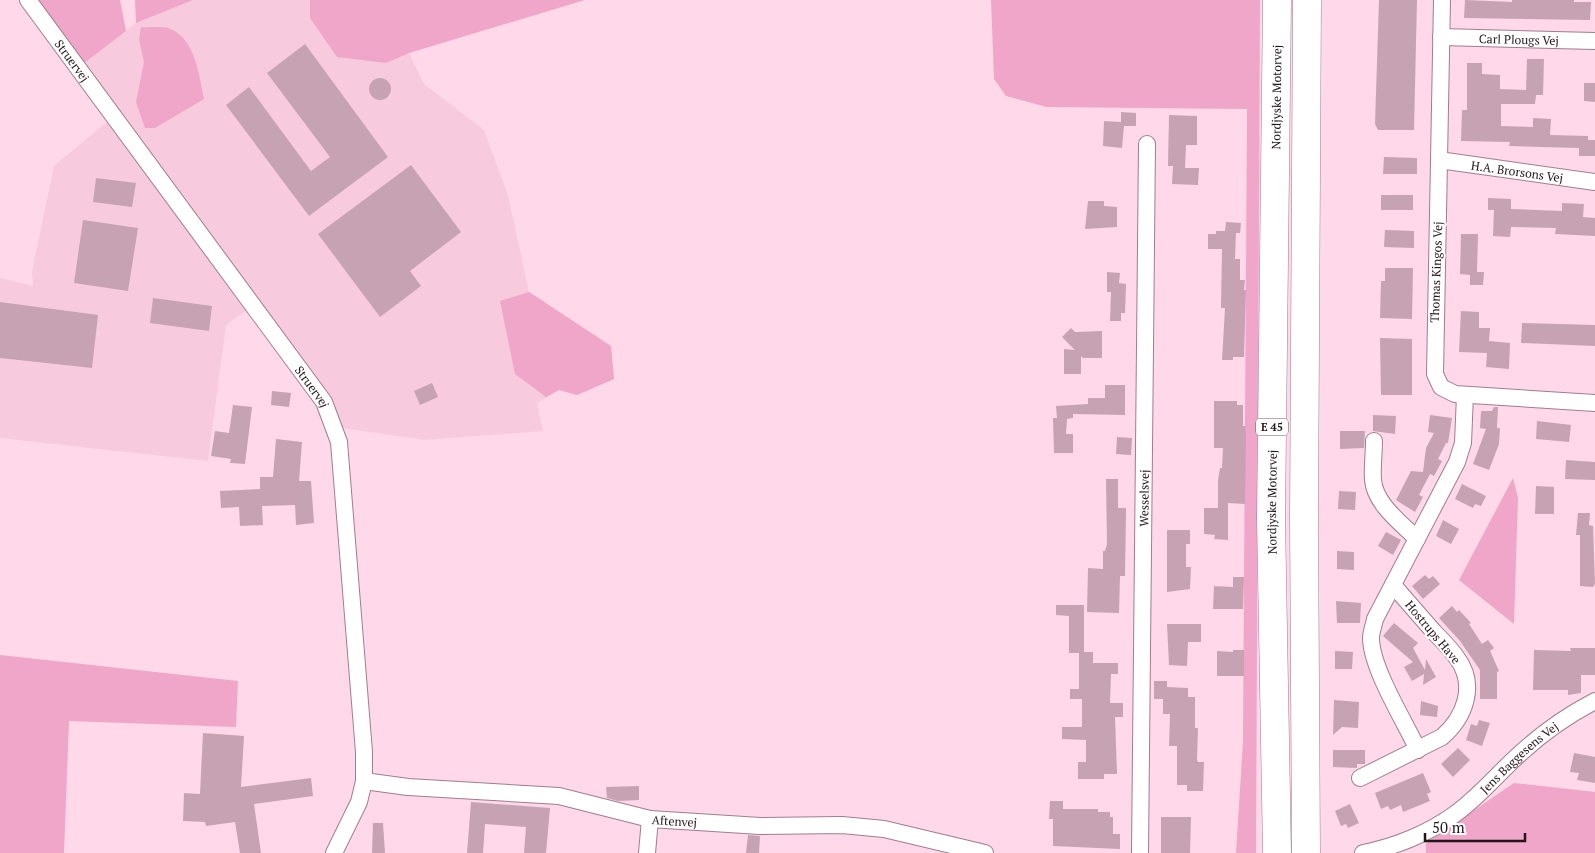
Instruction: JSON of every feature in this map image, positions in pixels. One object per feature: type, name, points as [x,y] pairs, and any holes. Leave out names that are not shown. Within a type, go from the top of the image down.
[{"type":"highway","name":"Nordjyske Motorvej","points":[[1276,853],[1271,518],[1277,0]]},
{"type":"highway","name":"E 45","points":[[1306,853],[1304,517],[1307,0]]},
{"type":"street","name":"Struervej","points":[[28,0],[324,402],[340,449],[359,673],[364,781],[359,802],[334,853]]},
{"type":"street","name":"Thomas Kingos Vej","points":[[1442,0],[1435,374],[1441,387],[1447,391],[1465,394],[1595,403]]},
{"type":"street","name":"Carl Plougs Vej","points":[[1441,37],[1595,41]]},
{"type":"street","name":"Wesselsvej","points":[[1140,853],[1147,144]]},
{"type":"street","name":"H.A. Brorsons Vej","points":[[1439,160],[1595,182]]},
{"type":"street","name":"Hostrups Have","points":[[1418,750],[1380,672],[1373,654],[1370,637],[1375,619],[1457,462],[1462,443],[1465,394]]},
{"type":"street","points":[[1374,441],[1373,480],[1375,491],[1381,502],[1417,539]]},
{"type":"street","name":"Hostrups Have","points":[[1360,778],[1418,750],[1442,737],[1452,729],[1464,707],[1468,688],[1466,676],[1458,659],[1393,585]]},
{"type":"street","name":"Jens Baggesens Vej","points":[[1363,853],[1420,834],[1453,816],[1480,794],[1521,752],[1552,727],[1595,701]]},
{"type":"street","name":"Aftenvej","points":[[364,781],[408,787],[559,796],[650,819],[760,826],[842,826],[884,829],[985,853]]},
{"type":"street","points":[[647,853],[650,819]]},
{"type":"shaded area","points":[[39,0],[120,0],[126,31],[83,64]]},
{"type":"shaded area","points":[[135,0],[193,0],[136,23]]},
{"type":"shaded area","points":[[193,0],[397,0],[409,53],[424,84],[484,130],[508,195],[529,292],[611,346],[614,379],[577,395],[559,390],[537,403],[543,431],[425,440],[342,428],[83,64],[136,23]]},
{"type":"shaded area","points":[[310,0],[585,0],[409,53],[386,63],[337,57],[310,18]]},
{"type":"shaded area","points":[[991,0],[1260,0],[1256,853],[1236,853],[1243,741],[1247,109],[1047,107],[1006,96],[994,79]]},
{"type":"shaded area","points":[[141,27],[168,28],[184,40],[190,48],[198,68],[204,99],[155,128],[145,128],[136,102],[144,62],[139,40]]},
{"type":"shaded area","points":[[108,121],[247,310],[226,325],[208,461],[0,438],[0,278],[33,286],[32,271],[54,166]]},
{"type":"shaded area","points":[[529,292],[611,346],[614,379],[577,395],[559,390],[546,397],[515,374],[500,301]]},
{"type":"shaded area","points":[[1513,478],[1518,498],[1514,624],[1459,580]]},
{"type":"shaded area","points":[[0,655],[238,681],[236,727],[69,721],[64,853],[0,853]]},
{"type":"shaded area","points":[[1514,783],[1595,792],[1595,853],[1426,853],[1426,843]]},
{"type":"building","points":[[1379,0],[1417,0],[1414,130],[1378,130],[1375,124]]},
{"type":"building","points":[[1465,0],[1512,2],[1512,0],[1574,0],[1574,2],[1591,2],[1590,20],[1464,18]]},
{"type":"building","points":[[305,44],[388,157],[309,216],[226,105],[249,87],[311,171],[330,157],[267,73]]},
{"type":"building","points":[[1527,59],[1544,59],[1543,95],[1536,95],[1535,104],[1501,104],[1501,126],[1533,127],[1533,118],[1551,119],[1550,135],[1588,136],[1588,140],[1595,140],[1595,156],[1579,156],[1579,148],[1509,146],[1510,142],[1461,141],[1462,110],[1467,110],[1467,63],[1482,63],[1482,74],[1500,75],[1500,89],[1526,90]]},
{"type":"building","points":[[380,78],[388,81],[391,89],[388,97],[380,100],[372,97],[369,89],[372,81]]},
{"type":"building","points":[[1584,83],[1595,83],[1595,102],[1584,101]]},
{"type":"building","points":[[1121,112],[1136,113],[1136,126],[1124,126],[1122,148],[1103,146],[1104,121],[1121,122]]},
{"type":"building","points":[[1169,115],[1197,116],[1197,145],[1186,145],[1185,168],[1199,168],[1198,185],[1172,184],[1173,166],[1168,166]]},
{"type":"building","points":[[1384,157],[1417,158],[1417,174],[1383,174]]},
{"type":"building","points":[[411,165],[461,232],[410,271],[421,286],[380,317],[318,234]]},
{"type":"building","points":[[96,178],[136,183],[132,207],[93,202]]},
{"type":"building","points":[[1381,195],[1413,195],[1413,210],[1381,210]]},
{"type":"building","points":[[1488,198],[1511,199],[1511,209],[1562,211],[1562,203],[1584,204],[1583,217],[1595,218],[1595,236],[1555,234],[1556,228],[1511,227],[1510,237],[1493,236],[1494,210],[1488,210]]},
{"type":"building","points":[[1088,201],[1104,201],[1104,206],[1117,207],[1117,227],[1085,229]]},
{"type":"building","points":[[83,220],[138,228],[128,291],[74,283]]},
{"type":"building","points":[[1226,222],[1241,223],[1240,233],[1236,233],[1235,259],[1240,259],[1240,280],[1245,280],[1244,290],[1246,290],[1244,357],[1233,357],[1233,360],[1222,360],[1225,308],[1221,308],[1222,249],[1208,249],[1208,234],[1216,234],[1216,231],[1225,231]]},
{"type":"building","points":[[1385,230],[1414,231],[1414,248],[1384,247]]},
{"type":"building","points":[[1461,234],[1478,234],[1477,272],[1484,272],[1483,285],[1470,285],[1470,275],[1460,274]]},
{"type":"building","points":[[1385,268],[1413,268],[1412,319],[1380,318],[1381,281],[1385,281]]},
{"type":"building","points":[[1107,272],[1120,273],[1119,283],[1126,284],[1125,313],[1121,313],[1121,321],[1110,321],[1111,292],[1107,292]]},
{"type":"building","points":[[153,298],[212,306],[209,331],[150,323]]},
{"type":"building","points":[[0,302],[98,315],[92,368],[0,358]]},
{"type":"building","points":[[1461,311],[1479,312],[1479,328],[1490,328],[1489,341],[1510,343],[1509,369],[1486,367],[1487,353],[1459,352]]},
{"type":"building","points":[[1522,323],[1595,325],[1595,346],[1521,343]]},
{"type":"building","points":[[1071,328],[1075,332],[1102,331],[1102,358],[1083,358],[1081,356],[1081,374],[1064,374],[1064,349],[1075,350],[1062,337]]},
{"type":"building","points":[[1380,338],[1412,339],[1412,395],[1381,395]]},
{"type":"building","points":[[432,383],[438,397],[420,405],[414,391]]},
{"type":"building","points":[[1105,385],[1125,385],[1125,415],[1073,414],[1073,418],[1067,419],[1066,434],[1073,434],[1073,453],[1054,453],[1053,418],[1057,418],[1056,406],[1088,404],[1088,398],[1105,398]]},
{"type":"building","points":[[272,391],[291,393],[289,407],[271,405]]},
{"type":"building","points":[[1214,401],[1237,401],[1237,405],[1243,405],[1243,426],[1245,426],[1246,433],[1245,504],[1228,503],[1228,540],[1214,539],[1215,535],[1204,534],[1204,508],[1218,508],[1218,481],[1220,468],[1222,468],[1223,448],[1214,448]]},
{"type":"building","points":[[233,405],[252,407],[245,464],[230,463],[231,459],[211,456],[215,431],[229,433]]},
{"type":"building","points":[[1494,407],[1498,407],[1497,428],[1500,428],[1499,444],[1489,470],[1473,464],[1486,429],[1480,428],[1481,411],[1492,411]]},
{"type":"building","points":[[1373,415],[1396,416],[1395,434],[1373,431]]},
{"type":"building","points":[[1430,415],[1452,418],[1448,443],[1446,443],[1438,459],[1442,461],[1434,476],[1430,474],[1419,495],[1423,497],[1415,512],[1396,500],[1411,471],[1423,472],[1426,448],[1434,433],[1428,432]]},
{"type":"building","points":[[1537,421],[1571,425],[1569,442],[1536,439]]},
{"type":"building","points":[[1340,431],[1365,431],[1364,448],[1340,449]]},
{"type":"building","points":[[1117,437],[1132,438],[1131,455],[1116,454]]},
{"type":"building","points":[[276,439],[302,442],[299,481],[311,481],[314,523],[296,525],[295,505],[262,506],[263,525],[240,526],[239,507],[221,508],[220,491],[260,489],[260,477],[273,477]]},
{"type":"building","points":[[1566,460],[1595,462],[1595,480],[1565,479]]},
{"type":"building","points":[[1106,479],[1118,479],[1118,508],[1126,508],[1125,576],[1120,576],[1119,613],[1087,612],[1088,568],[1103,569],[1103,551],[1105,551],[1107,544]]},
{"type":"building","points":[[1462,484],[1486,496],[1481,506],[1475,504],[1473,508],[1455,499]]},
{"type":"building","points":[[1536,486],[1554,487],[1554,514],[1535,514]]},
{"type":"building","points":[[1339,491],[1356,492],[1355,510],[1338,509]]},
{"type":"building","points":[[1578,513],[1590,513],[1589,525],[1593,526],[1595,584],[1593,587],[1580,586],[1580,535],[1576,535]]},
{"type":"building","points":[[1443,520],[1459,529],[1451,544],[1436,536]]},
{"type":"building","points":[[1167,530],[1190,530],[1190,544],[1186,544],[1186,567],[1191,567],[1190,589],[1167,592]]},
{"type":"building","points":[[1386,532],[1401,540],[1393,555],[1378,546]]},
{"type":"building","points":[[1337,551],[1354,552],[1354,570],[1337,569]]},
{"type":"building","points":[[1425,575],[1429,579],[1433,576],[1440,584],[1423,599],[1412,586]]},
{"type":"building","points":[[1233,577],[1244,577],[1243,609],[1213,609],[1214,586],[1233,587]]},
{"type":"building","points":[[1336,601],[1361,603],[1360,623],[1337,623]]},
{"type":"building","points":[[1056,605],[1084,605],[1084,652],[1093,652],[1093,663],[1118,663],[1118,674],[1111,674],[1110,703],[1123,703],[1123,717],[1115,717],[1117,774],[1104,774],[1104,779],[1078,779],[1078,762],[1086,762],[1086,740],[1062,739],[1062,727],[1082,727],[1082,699],[1070,699],[1070,689],[1079,689],[1079,653],[1069,653],[1069,616],[1056,615]]},
{"type":"building","points":[[1452,606],[1457,612],[1459,610],[1471,623],[1469,624],[1482,644],[1488,640],[1494,648],[1490,651],[1499,671],[1497,672],[1497,699],[1480,699],[1480,670],[1460,641],[1439,618]]},
{"type":"building","points":[[1394,623],[1418,643],[1413,648],[1425,670],[1426,659],[1436,677],[1423,685],[1424,674],[1412,681],[1404,667],[1413,662],[1383,636]]},
{"type":"building","points":[[1167,624],[1201,624],[1201,642],[1188,642],[1187,666],[1169,665]]},
{"type":"building","points":[[1570,648],[1595,648],[1595,675],[1581,675],[1581,693],[1568,695],[1568,690],[1533,690],[1534,650],[1571,651]]},
{"type":"building","points":[[1233,650],[1244,650],[1244,676],[1217,676],[1217,651],[1233,652]]},
{"type":"building","points":[[1335,651],[1353,652],[1352,669],[1335,669]]},
{"type":"building","points":[[1154,681],[1167,681],[1167,687],[1188,688],[1188,697],[1195,697],[1195,728],[1198,728],[1197,760],[1198,762],[1204,762],[1203,791],[1187,791],[1187,785],[1177,785],[1177,746],[1169,746],[1170,714],[1163,714],[1163,699],[1154,699]]},
{"type":"building","points":[[1334,700],[1359,702],[1358,728],[1342,727],[1333,735]]},
{"type":"building","points":[[1421,701],[1438,706],[1437,717],[1420,715]]},
{"type":"building","points":[[1479,720],[1490,723],[1482,746],[1466,740],[1471,724],[1477,726]]},
{"type":"building","points":[[203,733],[244,736],[241,787],[311,778],[313,796],[254,804],[261,853],[240,853],[235,822],[206,826],[205,822],[183,821],[184,793],[200,794]]},
{"type":"building","points":[[1458,748],[1470,760],[1453,777],[1441,764]]},
{"type":"building","points":[[1333,750],[1365,750],[1365,764],[1357,764],[1357,768],[1333,767]]},
{"type":"building","points":[[1574,753],[1595,757],[1595,783],[1577,780],[1579,773],[1570,772]]},
{"type":"building","points":[[1423,773],[1431,792],[1427,794],[1430,801],[1403,812],[1401,805],[1390,810],[1388,806],[1381,809],[1375,793]]},
{"type":"building","points":[[639,786],[639,800],[618,801],[607,798],[606,787]]},
{"type":"building","points":[[1050,801],[1063,801],[1063,809],[1098,809],[1098,812],[1110,812],[1110,817],[1113,817],[1113,834],[1120,834],[1120,849],[1053,846],[1053,819],[1049,819]]},
{"type":"building","points":[[471,802],[550,808],[546,853],[524,853],[526,827],[485,824],[483,853],[467,853]]},
{"type":"building","points":[[1350,804],[1359,823],[1348,828],[1346,824],[1341,826],[1335,811]]},
{"type":"building","points":[[1161,817],[1191,817],[1190,853],[1161,853]]},
{"type":"building","points":[[373,823],[383,823],[385,853],[372,853]]},
{"type":"building","points":[[748,835],[760,836],[759,853],[746,853]]}]
